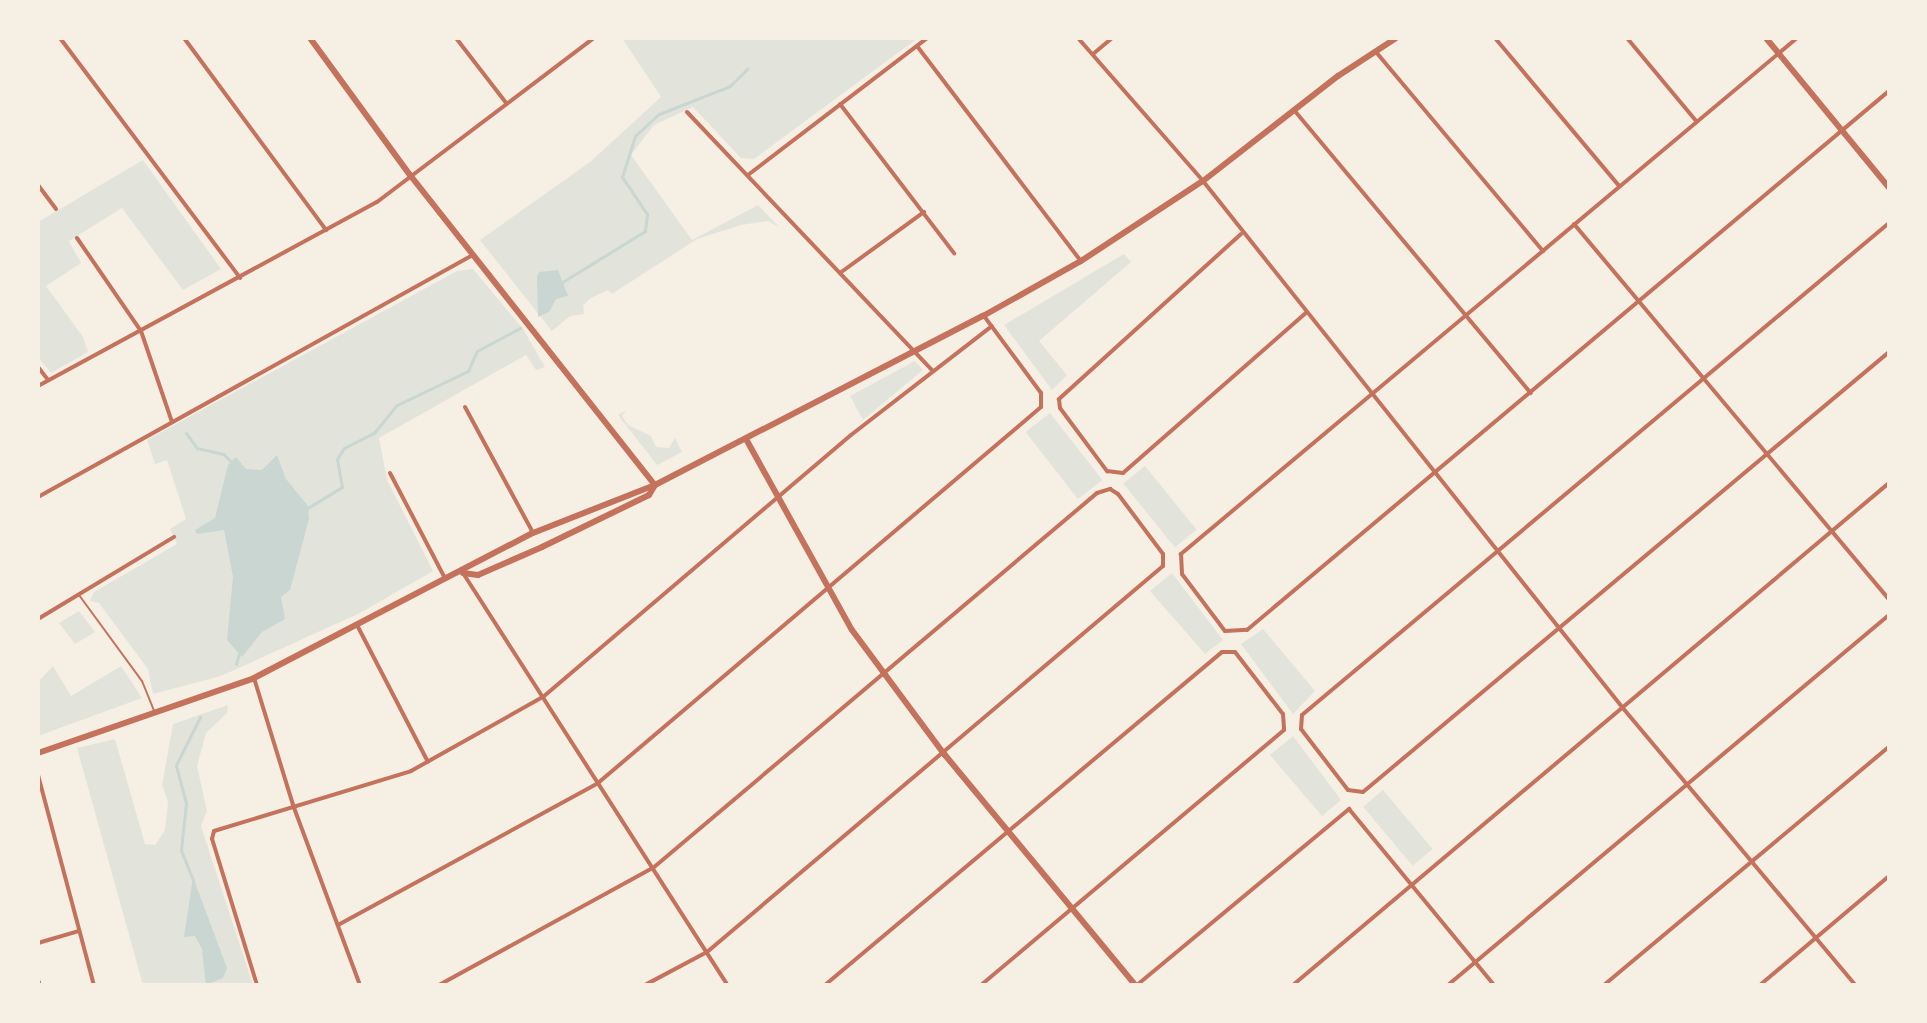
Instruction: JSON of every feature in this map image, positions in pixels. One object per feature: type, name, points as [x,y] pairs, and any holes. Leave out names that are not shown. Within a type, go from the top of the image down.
[{"type":"street","points":[[60,38],[240,278]]},
{"type":"street","points":[[184,38],[326,230]]},
{"type":"street","points":[[310,38],[410,175],[655,485]]},
{"type":"street","points":[[456,38],[507,104]]},
{"type":"street","points":[[38,386],[326,230],[410,175],[594,38]]},
{"type":"street","points":[[748,175],[927,38]]},
{"type":"street","points":[[1078,38],[1203,181],[1241,234],[1435,470],[1622,707],[1750,864],[1855,985]]},
{"type":"street","points":[[1093,54],[1112,38]]},
{"type":"street","points":[[38,753],[254,678],[463,573],[533,533],[655,485],[983,316],[1081,261],[1203,181],[1294,110],[1396,38]]},
{"type":"street","points":[[1495,38],[1619,186]]},
{"type":"street","points":[[1627,38],[1697,122]]},
{"type":"street","points":[[1766,38],[1889,188]]},
{"type":"street","points":[[1797,38],[1179,561],[1182,574],[1225,631],[1234,634],[1247,630],[1889,91]]},
{"type":"street","points":[[917,46],[1081,261]]},
{"type":"street","points":[[1375,50],[1543,251]]},
{"type":"street","points":[[840,104],[954,253]]},
{"type":"street","points":[[1294,110],[1531,393]]},
{"type":"street","points":[[687,112],[933,371]]},
{"type":"street","points":[[38,185],[56,209]]},
{"type":"street","points":[[840,273],[924,212]]},
{"type":"street","points":[[1889,223],[1302,715],[1301,729],[1353,793],[1363,792],[1889,352]]},
{"type":"street","points":[[1574,224],[1889,599]]},
{"type":"street","points":[[1241,234],[1058,402],[1103,466],[1114,475],[1123,473],[1307,312]]},
{"type":"street","points":[[77,238],[141,331],[172,422]]},
{"type":"street","points":[[38,497],[475,254]]},
{"type":"street","points":[[338,925],[598,783],[1044,402],[983,316]]},
{"type":"street","points":[[257,985],[212,834],[293,805],[393,779],[543,697],[933,371],[992,326]]},
{"type":"street","points":[[38,367],[48,380]]},
{"type":"street","points":[[465,407],[542,547]]},
{"type":"street","points":[[746,439],[828,589],[884,673],[1007,832],[1136,985],[1342,811],[1351,809],[1494,985]]},
{"type":"street","points":[[390,473],[446,580]]},
{"type":"street","points":[[1293,985],[1889,483]]},
{"type":"street","points":[[463,573],[478,575],[542,547],[649,495],[655,485]]},
{"type":"street","points":[[439,985],[653,868],[1097,493],[1110,489],[1165,563],[945,755],[707,952],[645,985]]},
{"type":"street","points":[[38,619],[174,537]]},
{"type":"street","points":[[463,573],[728,985]]},
{"type":"street","points":[[1448,985],[1889,615]]},
{"type":"street","points":[[357,625],[428,762]]},
{"type":"street","points":[[825,985],[1230,649],[1286,722],[1284,730],[981,985]]},
{"type":"street","points":[[254,678],[293,805],[360,985]]},
{"type":"street","points":[[1604,985],[1889,747]]},
{"type":"street","points":[[38,775],[94,985]]},
{"type":"street","points":[[1760,985],[1889,876]]},
{"type":"street","points":[[38,957],[38,943],[79,931]]},
{"type":"lane","points":[[78,594],[142,681],[155,712]]},
{"type":"shaded area","points":[[622,38],[918,38],[754,159],[741,158],[693,107],[654,125],[631,155],[692,240],[758,205],[779,227],[768,221],[741,225],[697,239],[612,294],[608,290],[591,298],[583,305],[584,314],[570,316],[552,331],[480,240],[590,162],[661,97]]},
{"type":"shaded area","points":[[143,160],[221,269],[183,290],[122,208],[69,241],[81,263],[46,286],[83,337],[88,352],[51,373],[38,357],[38,222]]},
{"type":"shaded area","points":[[1124,254],[1131,262],[1039,341],[1067,375],[1052,390],[1004,325]]},
{"type":"shaded area","points":[[473,269],[523,329],[545,367],[536,370],[526,355],[379,438],[387,480],[433,571],[360,613],[221,676],[153,694],[148,669],[99,603],[90,601],[94,592],[177,544],[170,529],[186,519],[167,460],[155,464],[147,440],[457,271]]},
{"type":"shaded area","points":[[558,270],[568,296],[556,299],[549,312],[538,317],[539,272]]},
{"type":"shaded area","points":[[915,361],[923,370],[863,420],[850,396]]},
{"type":"shaded area","points":[[626,410],[622,416],[628,425],[651,436],[656,447],[669,448],[675,438],[682,452],[657,465],[618,415]]},
{"type":"shaded area","points":[[1050,413],[1102,480],[1078,499],[1026,432]]},
{"type":"shaded area","points":[[277,455],[286,479],[308,506],[309,519],[290,590],[281,597],[285,619],[262,632],[242,657],[227,640],[233,577],[224,530],[197,534],[195,530],[215,518],[228,465],[236,457],[246,469],[262,470]]},
{"type":"shaded area","points":[[1145,466],[1197,530],[1175,547],[1123,484]]},
{"type":"shaded area","points":[[1172,573],[1223,640],[1205,654],[1150,591]]},
{"type":"shaded area","points":[[79,611],[95,632],[75,644],[59,623]]},
{"type":"shaded area","points":[[1263,629],[1315,691],[1293,714],[1241,644]]},
{"type":"shaded area","points":[[53,666],[71,696],[121,666],[142,698],[38,736],[38,682]]},
{"type":"shaded area","points":[[228,705],[227,713],[206,733],[197,766],[207,811],[201,826],[253,985],[143,985],[77,748],[115,739],[145,844],[155,845],[165,830],[168,802],[162,785],[173,724]]},
{"type":"shaded area","points":[[1293,736],[1341,800],[1322,816],[1270,755]]},
{"type":"shaded area","points":[[1383,790],[1432,849],[1413,866],[1363,807]]},
{"type":"shaded area","points":[[193,877],[227,968],[223,978],[206,985],[202,949],[195,936],[184,937]]},
{"type":"waterway","points":[[559,284],[645,231],[647,214],[622,177],[635,136],[659,114],[730,86],[748,68]]},
{"type":"waterway","points":[[306,509],[342,487],[337,459],[344,448],[374,433],[397,405],[468,371],[477,351],[520,328]]},
{"type":"waterway","points":[[186,433],[197,448],[223,454],[234,464]]},
{"type":"waterway","points":[[236,664],[239,653]]},
{"type":"waterway","points":[[193,880],[181,850],[186,803],[176,765],[200,717]]}]
